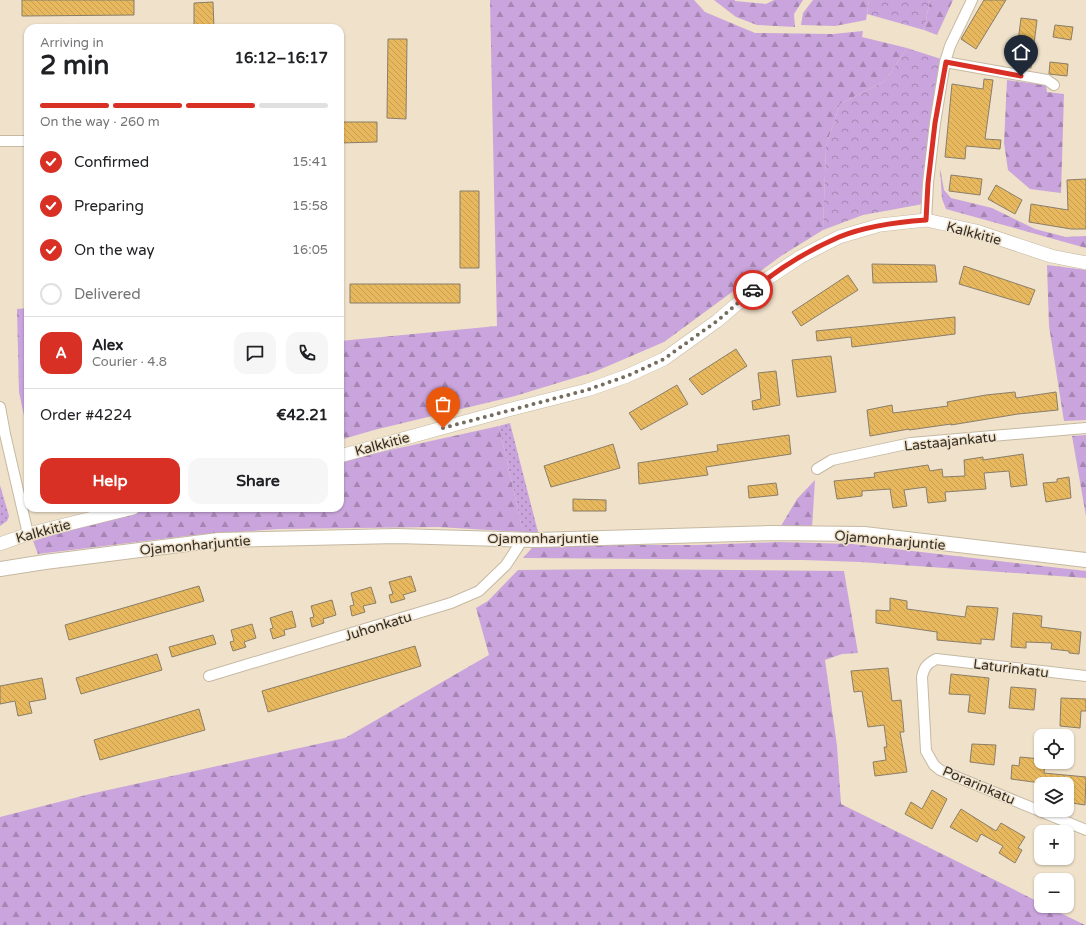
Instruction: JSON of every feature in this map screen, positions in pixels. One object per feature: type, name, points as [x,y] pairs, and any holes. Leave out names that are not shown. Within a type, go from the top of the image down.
[{"type":"main road","name":"Ojamonharjuntie","points":[[0,569],[220,540],[397,536],[567,539],[772,534],[864,534],[1086,560]]},
{"type":"street","points":[[926,220],[928,183],[935,123],[946,62],[950,46],[972,0]]},
{"type":"street","points":[[946,62],[1047,80],[1054,85]]},
{"type":"street","points":[[0,141],[24,141]]},
{"type":"street","name":"Kalkkitie","points":[[344,455],[587,390],[627,376],[664,359],[717,321],[764,281],[800,257],[839,237],[880,225],[926,220],[976,231],[1051,256],[1086,262]]},
{"type":"street","points":[[0,407],[2,434],[28,534]]},
{"type":"street","name":"Lastaajankatu","points":[[817,469],[832,460],[911,443],[1086,428]]},
{"type":"street","name":"Kalkkitie","points":[[0,544],[28,534],[116,512]]},
{"type":"street","name":"Juhonkatu","points":[[209,676],[451,604],[479,592],[506,565],[523,539]]},
{"type":"street","name":"Laturinkatu","points":[[936,659],[1086,676]]},
{"type":"street","name":"Porarinkatu","points":[[936,659],[927,663],[923,670],[922,677],[926,752],[934,765],[940,770],[1086,830]]},
{"type":"green space","points":[[490,0],[694,0],[705,12],[755,33],[833,34],[863,31],[862,37],[907,48],[885,81],[840,104],[826,146],[823,230],[781,256],[664,342],[594,372],[515,396],[374,430],[344,439],[344,341],[497,326]]},
{"type":"green space","points":[[714,0],[735,0],[766,4],[774,0],[803,0],[794,14],[795,27],[757,25],[736,17]]},
{"type":"green space","points":[[813,0],[869,0],[866,20],[835,26],[801,25],[803,13]]},
{"type":"green space","points":[[869,0],[930,0],[924,30],[867,14]]},
{"type":"green space","points":[[930,0],[953,0],[937,35],[924,30]]},
{"type":"green space","points":[[907,48],[941,59],[923,204],[863,215],[823,230],[826,146],[840,104],[885,81]]},
{"type":"green space","points":[[1007,80],[1046,85],[1047,92],[1064,94],[1061,193],[1030,189],[1008,170],[1004,143]]},
{"type":"green space","points":[[940,168],[944,190],[951,198],[992,208],[1035,229],[1066,237],[1086,236],[1086,248],[946,209],[942,199]]},
{"type":"green space","points":[[1047,265],[1086,270],[1086,420],[1064,421],[1049,326]]},
{"type":"green space","points":[[24,308],[24,416],[19,392],[17,309]]},
{"type":"green space","points":[[510,423],[538,532],[523,532],[499,426]]},
{"type":"green space","points":[[499,426],[523,532],[438,527],[279,529],[195,535],[38,554],[33,541],[137,512],[344,512],[344,460]]},
{"type":"green space","points":[[1086,435],[1086,516],[1072,436]]},
{"type":"green space","points":[[815,480],[812,528],[781,526],[797,499]]},
{"type":"green space","points":[[0,485],[9,516],[7,521],[0,526]]},
{"type":"green space","points":[[780,542],[852,544],[1086,571],[1086,578],[860,562],[803,560],[523,558],[532,548],[544,545],[697,545]]},
{"type":"green space","points":[[623,569],[844,571],[858,653],[842,654],[825,660],[837,746],[841,804],[1034,900],[1034,913],[1060,913],[1085,925],[0,925],[0,817],[90,794],[345,738],[489,655],[476,608],[488,601],[518,570]]},
{"type":"building","points":[[22,0],[134,0],[134,15],[22,16]]},
{"type":"building","points":[[984,0],[1006,0],[976,49],[961,39]]},
{"type":"building","points":[[213,2],[214,24],[194,24],[194,3]]},
{"type":"building","points":[[1021,18],[1037,20],[1031,68],[1015,66]]},
{"type":"building","points":[[1055,25],[1073,27],[1071,40],[1053,37]]},
{"type":"building","points":[[388,39],[407,39],[406,119],[387,118]]},
{"type":"building","points":[[1050,62],[1068,64],[1067,76],[1049,74]]},
{"type":"building","points":[[984,79],[993,80],[985,139],[1001,140],[1000,149],[966,146],[965,159],[945,157],[952,84],[983,89]]},
{"type":"building","points":[[344,122],[377,122],[377,142],[344,143]]},
{"type":"building","points":[[951,175],[982,179],[980,195],[949,191]]},
{"type":"building","points":[[1086,179],[1086,229],[1071,229],[1029,222],[1031,204],[1068,210],[1067,180]]},
{"type":"building","points":[[996,185],[1022,200],[1015,214],[988,199]]},
{"type":"building","points":[[460,191],[479,191],[479,268],[460,268]]},
{"type":"building","points":[[872,264],[935,265],[937,282],[873,283]]},
{"type":"building","points":[[964,266],[1035,290],[1029,305],[959,284]]},
{"type":"building","points":[[848,275],[858,290],[801,326],[792,312]]},
{"type":"building","points":[[350,284],[460,284],[460,303],[350,303]]},
{"type":"building","points":[[955,317],[955,334],[852,347],[851,337],[817,341],[816,331]]},
{"type":"building","points":[[736,349],[747,366],[702,395],[689,379]]},
{"type":"building","points":[[831,356],[836,392],[797,397],[792,360]]},
{"type":"building","points":[[776,371],[780,405],[753,410],[752,401],[761,399],[758,373]]},
{"type":"building","points":[[677,385],[688,404],[641,430],[629,413]]},
{"type":"building","points":[[1015,392],[1016,398],[1056,392],[1058,410],[1018,414],[951,425],[909,429],[870,436],[867,410],[892,405],[893,413],[948,406],[947,402],[986,395]]},
{"type":"building","points":[[789,435],[791,454],[706,467],[708,475],[639,484],[638,463],[718,451],[717,445]]},
{"type":"building","points":[[613,444],[620,468],[551,487],[544,466]]},
{"type":"building","points":[[1023,454],[1027,485],[1011,487],[1009,471],[984,473],[986,489],[945,492],[946,501],[928,503],[926,487],[904,490],[907,506],[893,508],[890,489],[862,491],[862,496],[837,499],[834,481],[875,477],[874,473],[928,465],[930,471],[942,469],[943,477],[965,476],[964,460],[983,457],[983,460]]},
{"type":"building","points":[[1069,477],[1071,498],[1046,502],[1043,483],[1057,482],[1057,479]]},
{"type":"building","points":[[776,483],[778,495],[749,498],[748,486]]},
{"type":"building","points":[[573,499],[606,500],[606,511],[573,511]]},
{"type":"building","points":[[411,576],[416,591],[403,595],[405,599],[391,603],[389,595],[393,594],[389,582]]},
{"type":"building","points":[[199,586],[204,601],[69,640],[65,625]]},
{"type":"building","points":[[371,587],[376,603],[363,606],[365,612],[352,616],[350,606],[354,605],[351,593]]},
{"type":"building","points":[[890,598],[907,601],[907,609],[965,617],[967,606],[998,608],[994,640],[981,639],[981,644],[937,640],[937,632],[876,623],[876,610],[890,611]]},
{"type":"building","points":[[332,600],[336,615],[323,619],[324,623],[312,627],[310,618],[314,617],[311,606]]},
{"type":"building","points":[[292,611],[296,627],[284,630],[285,635],[273,639],[270,629],[273,628],[270,618]]},
{"type":"building","points":[[1013,613],[1042,616],[1041,627],[1081,632],[1079,654],[1051,649],[1052,643],[1026,642],[1026,648],[1011,647]]},
{"type":"building","points":[[252,624],[256,638],[244,642],[246,647],[233,651],[230,642],[234,641],[231,630]]},
{"type":"building","points":[[213,635],[216,644],[172,657],[169,647]]},
{"type":"building","points":[[415,646],[421,666],[268,712],[262,691]]},
{"type":"building","points":[[157,654],[162,670],[81,694],[76,678]]},
{"type":"building","points":[[888,668],[892,701],[901,700],[904,732],[900,732],[907,772],[875,776],[873,762],[886,760],[884,747],[887,747],[884,725],[868,727],[862,691],[854,692],[851,671]]},
{"type":"building","points":[[951,674],[989,678],[985,714],[968,712],[970,695],[949,694]]},
{"type":"building","points":[[42,678],[46,699],[29,702],[32,713],[18,716],[15,701],[0,704],[0,686]]},
{"type":"building","points":[[1011,687],[1036,689],[1034,710],[1009,708]]},
{"type":"building","points":[[1061,698],[1086,699],[1086,711],[1081,711],[1080,728],[1060,726]]},
{"type":"building","points":[[199,709],[205,730],[100,760],[94,740]]},
{"type":"building","points":[[972,744],[996,745],[994,765],[970,762]]},
{"type":"building","points":[[1020,757],[1034,758],[1034,769],[1044,769],[1044,773],[1086,777],[1085,805],[1074,803],[1074,777],[1034,777],[1034,782],[1011,779],[1012,765],[1019,766]]},
{"type":"building","points":[[932,790],[947,799],[932,829],[905,814],[911,802],[922,809]]},
{"type":"building","points":[[961,809],[996,831],[1001,823],[1025,837],[1018,848],[1022,850],[1015,863],[999,853],[1003,846],[981,834],[977,842],[950,827]]},
{"type":"way so far","points":[[443,428],[587,390],[627,376],[664,359],[717,321],[753,290]]},
{"type":"route","points":[[753,290],[800,257],[839,237],[880,225],[926,220],[928,183],[935,123],[946,62],[1021,76]]}]
